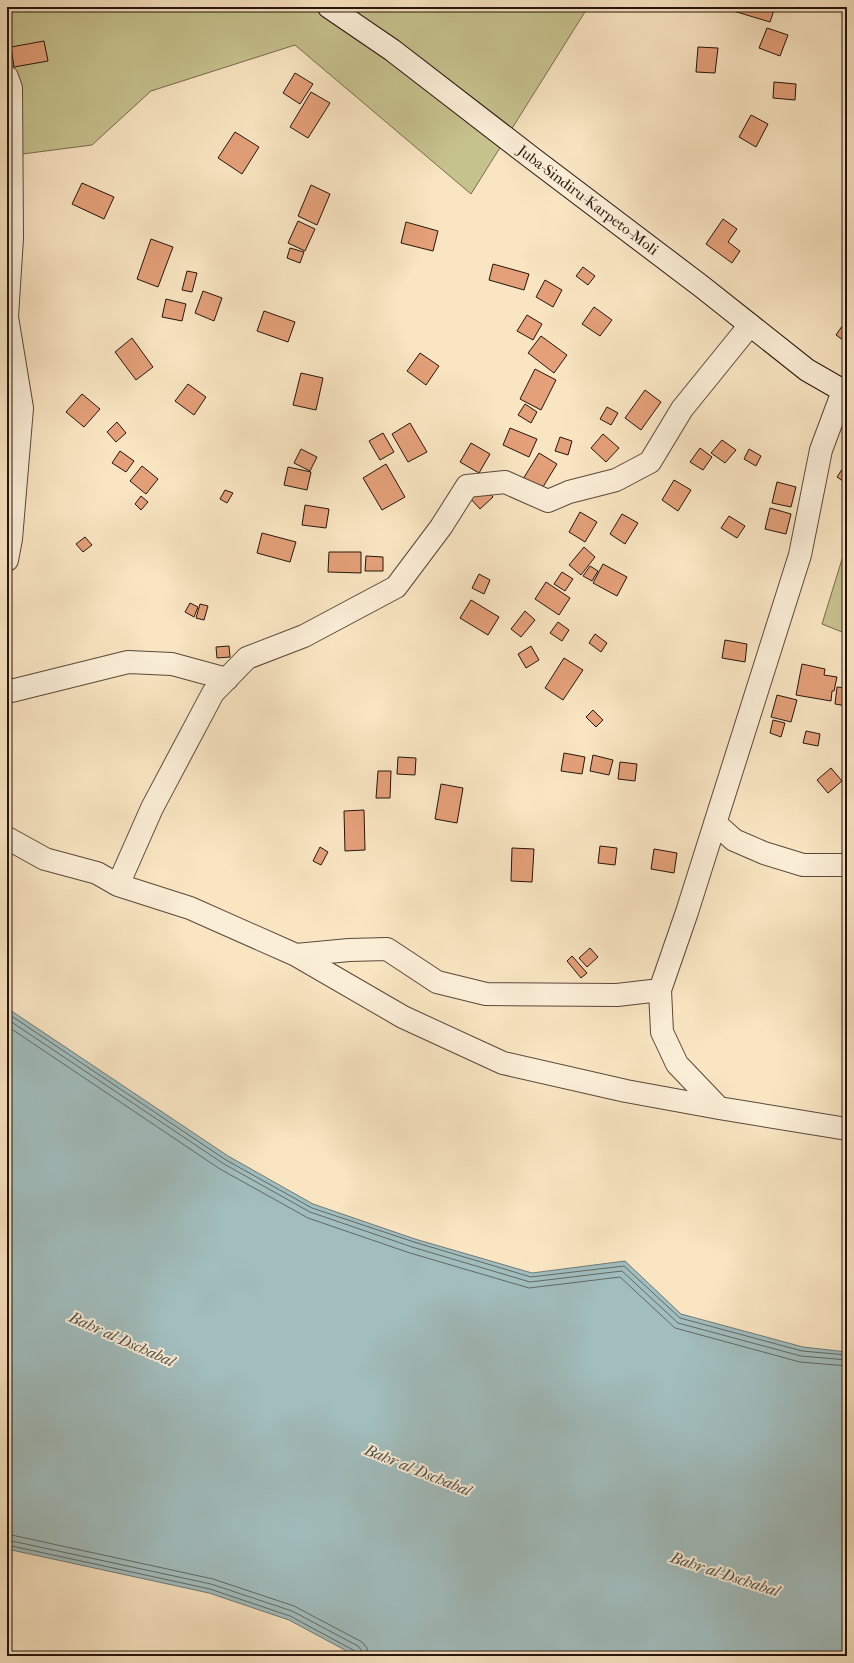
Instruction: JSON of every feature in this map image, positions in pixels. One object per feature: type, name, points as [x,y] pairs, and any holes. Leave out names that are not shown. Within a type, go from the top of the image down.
[{"type":"street","name":"Juba-Sindiru-Karpeto-Moli","points":[[329,7],[392,50],[701,286],[807,370],[845,392]]},
{"type":"street","points":[[7,77],[11,88],[12,238],[7,318],[22,408],[11,539],[7,560]]},
{"type":"street","points":[[118,885],[156,801],[213,693],[248,658],[304,636],[396,587],[441,527],[467,486],[505,482],[548,501],[569,492],[616,480],[650,462],[682,409],[750,325]]},
{"type":"street","points":[[719,1108],[677,1064],[662,1032],[660,990],[687,912],[800,555],[821,450],[845,392]]},
{"type":"street","points":[[7,692],[128,662],[172,664],[227,679]]},
{"type":"street","points":[[715,823],[734,840],[764,853],[803,866],[847,865]]},
{"type":"street","points":[[7,838],[45,859],[96,873],[118,885],[190,908],[296,955],[403,1016],[503,1063],[626,1091],[847,1129]]},
{"type":"street","points":[[296,955],[349,950],[386,949],[437,982],[486,994],[617,995],[660,990]]},
{"type":"shaded area","points":[[7,7],[588,7],[471,194],[295,45],[151,91],[92,145],[7,156]]},
{"type":"shaded area","points":[[847,543],[847,634],[822,624]]},
{"type":"water","name":"Bahr al-Dschabal","points":[[7,1008],[228,1156],[313,1204],[415,1239],[532,1273],[625,1261],[681,1314],[803,1347],[847,1352],[847,1656],[356,1656],[289,1620],[209,1593],[7,1549]]},
{"type":"building","points":[[731,7],[775,7],[770,22],[730,10]]},
{"type":"building","points":[[767,28],[788,35],[780,56],[759,48]]},
{"type":"building","points":[[44,41],[48,61],[14,67],[11,47]]},
{"type":"building","points":[[698,47],[718,48],[715,73],[696,72]]},
{"type":"building","points":[[295,73],[313,84],[300,104],[283,93]]},
{"type":"building","points":[[774,82],[796,84],[795,100],[773,98]]},
{"type":"building","points":[[311,92],[330,103],[308,138],[290,127]]},
{"type":"building","points":[[751,115],[768,124],[756,147],[739,137]]},
{"type":"building","points":[[235,132],[259,147],[242,174],[218,158]]},
{"type":"building","points":[[82,183],[114,197],[104,219],[72,204]]},
{"type":"building","points":[[311,185],[330,194],[317,225],[298,216]]},
{"type":"building","points":[[723,219],[737,229],[728,242],[740,251],[732,263],[706,244]]},
{"type":"building","points":[[298,221],[315,229],[305,251],[288,243]]},
{"type":"building","points":[[406,222],[438,231],[433,251],[401,243]]},
{"type":"building","points":[[151,239],[173,247],[158,287],[137,279]]},
{"type":"building","points":[[290,248],[304,252],[300,263],[287,258]]},
{"type":"building","points":[[493,264],[529,274],[524,290],[489,280]]},
{"type":"building","points":[[583,267],[595,276],[588,285],[576,276]]},
{"type":"building","points":[[187,271],[197,273],[192,292],[182,290]]},
{"type":"building","points":[[545,280],[562,290],[553,307],[536,297]]},
{"type":"building","points":[[203,291],[222,298],[214,321],[195,313]]},
{"type":"building","points":[[166,299],[186,304],[182,321],[162,317]]},
{"type":"building","points":[[594,307],[612,320],[600,336],[582,324]]},
{"type":"building","points":[[264,311],[295,322],[288,342],[257,331]]},
{"type":"building","points":[[527,315],[542,324],[533,340],[517,331]]},
{"type":"building","points":[[847,319],[847,343],[836,335]]},
{"type":"building","points":[[541,336],[567,355],[554,373],[528,353]]},
{"type":"building","points":[[132,338],[153,367],[136,380],[115,352]]},
{"type":"building","points":[[420,353],[439,366],[426,385],[407,371]]},
{"type":"building","points":[[535,369],[556,380],[541,410],[520,399]]},
{"type":"building","points":[[301,373],[323,378],[316,410],[293,405]]},
{"type":"building","points":[[188,384],[206,397],[194,415],[175,401]]},
{"type":"building","points":[[645,390],[661,402],[641,430],[625,418]]},
{"type":"building","points":[[82,394],[100,409],[84,427],[66,412]]},
{"type":"building","points":[[525,404],[537,412],[531,423],[518,415]]},
{"type":"building","points":[[607,407],[618,413],[611,425],[600,419]]},
{"type":"building","points":[[117,422],[126,433],[116,442],[107,432]]},
{"type":"building","points":[[410,423],[427,452],[408,462],[392,434]]},
{"type":"building","points":[[510,428],[537,439],[529,457],[503,445]]},
{"type":"building","points":[[383,433],[394,452],[380,460],[369,441]]},
{"type":"building","points":[[603,434],[619,448],[606,462],[591,448]]},
{"type":"building","points":[[560,437],[572,441],[568,455],[555,451]]},
{"type":"building","points":[[722,440],[736,450],[725,463],[711,453]]},
{"type":"building","points":[[471,443],[490,454],[479,473],[460,462]]},
{"type":"building","points":[[700,448],[712,457],[703,470],[690,462]]},
{"type":"building","points":[[301,449],[317,457],[310,471],[294,463]]},
{"type":"building","points":[[749,449],[761,456],[756,466],[744,459]]},
{"type":"building","points":[[120,451],[134,461],[126,472],[112,463]]},
{"type":"building","points":[[539,453],[557,464],[538,495],[520,484]]},
{"type":"building","points":[[386,464],[405,497],[382,510],[363,478]]},
{"type":"building","points":[[142,466],[158,479],[146,494],[130,481]]},
{"type":"building","points":[[288,467],[311,472],[307,490],[284,485]]},
{"type":"building","points":[[843,468],[847,471],[846,483],[837,477]]},
{"type":"building","points":[[674,480],[691,490],[678,511],[662,500]]},
{"type":"building","points":[[777,482],[796,487],[791,507],[772,503]]},
{"type":"building","points":[[483,486],[493,497],[480,509],[470,498]]},
{"type":"building","points":[[225,490],[233,493],[227,503],[220,499]]},
{"type":"building","points":[[141,496],[148,502],[141,510],[135,504]]},
{"type":"building","points":[[305,505],[329,509],[326,528],[302,525]]},
{"type":"building","points":[[770,508],[791,514],[786,534],[765,529]]},
{"type":"building","points":[[580,512],[597,522],[585,542],[569,532]]},
{"type":"building","points":[[622,514],[638,523],[625,544],[610,534]]},
{"type":"building","points":[[729,516],[745,526],[737,538],[721,528]]},
{"type":"building","points":[[262,533],[296,542],[290,562],[257,553]]},
{"type":"building","points":[[85,537],[92,545],[83,552],[76,544]]},
{"type":"building","points":[[584,547],[595,557],[581,575],[569,565]]},
{"type":"building","points":[[329,552],[361,552],[361,573],[328,572]]},
{"type":"building","points":[[366,556],[383,557],[383,571],[365,571]]},
{"type":"building","points":[[603,564],[627,577],[617,596],[593,583]]},
{"type":"building","points":[[590,566],[598,571],[592,581],[583,576]]},
{"type":"building","points":[[562,572],[573,579],[565,591],[554,584]]},
{"type":"building","points":[[479,574],[490,580],[484,594],[472,588]]},
{"type":"building","points":[[546,582],[570,598],[559,615],[535,599]]},
{"type":"building","points":[[471,600],[499,617],[488,635],[460,618]]},
{"type":"building","points":[[190,603],[198,607],[194,617],[185,612]]},
{"type":"building","points":[[200,604],[208,606],[204,620],[196,618]]},
{"type":"building","points":[[525,611],[535,620],[521,637],[511,629]]},
{"type":"building","points":[[558,622],[569,630],[562,641],[550,633]]},
{"type":"building","points":[[595,634],[607,643],[601,652],[589,643]]},
{"type":"building","points":[[725,640],[747,644],[745,662],[722,658]]},
{"type":"building","points":[[229,646],[230,657],[217,658],[216,647]]},
{"type":"building","points":[[531,646],[539,660],[526,668],[518,654]]},
{"type":"building","points":[[564,658],[583,670],[563,700],[545,688]]},
{"type":"building","points":[[802,664],[825,669],[824,675],[837,677],[834,691],[832,691],[831,701],[796,695]]},
{"type":"building","points":[[837,687],[847,688],[847,706],[835,704]]},
{"type":"building","points":[[777,695],[797,700],[791,722],[771,717]]},
{"type":"building","points":[[593,710],[603,720],[596,727],[586,717]]},
{"type":"building","points":[[773,720],[785,723],[781,737],[770,733]]},
{"type":"building","points":[[806,731],[820,734],[818,746],[803,743]]},
{"type":"building","points":[[564,753],[585,757],[582,774],[561,771]]},
{"type":"building","points":[[593,755],[613,760],[609,775],[590,771]]},
{"type":"building","points":[[398,757],[416,758],[415,775],[397,774]]},
{"type":"building","points":[[620,762],[637,764],[635,781],[618,779]]},
{"type":"building","points":[[831,768],[842,781],[828,793],[817,780]]},
{"type":"building","points":[[378,771],[391,771],[390,798],[376,798]]},
{"type":"building","points":[[441,784],[463,788],[457,823],[435,819]]},
{"type":"building","points":[[364,810],[365,850],[345,851],[344,811]]},
{"type":"building","points":[[600,846],[617,848],[615,865],[598,863]]},
{"type":"building","points":[[320,847],[328,852],[321,865],[313,861]]},
{"type":"building","points":[[512,848],[534,849],[532,882],[511,881]]},
{"type":"building","points":[[654,849],[677,853],[674,873],[651,869]]},
{"type":"building","points":[[590,948],[598,957],[587,967],[579,958]]},
{"type":"building","points":[[572,956],[587,973],[581,978],[567,961]]}]
